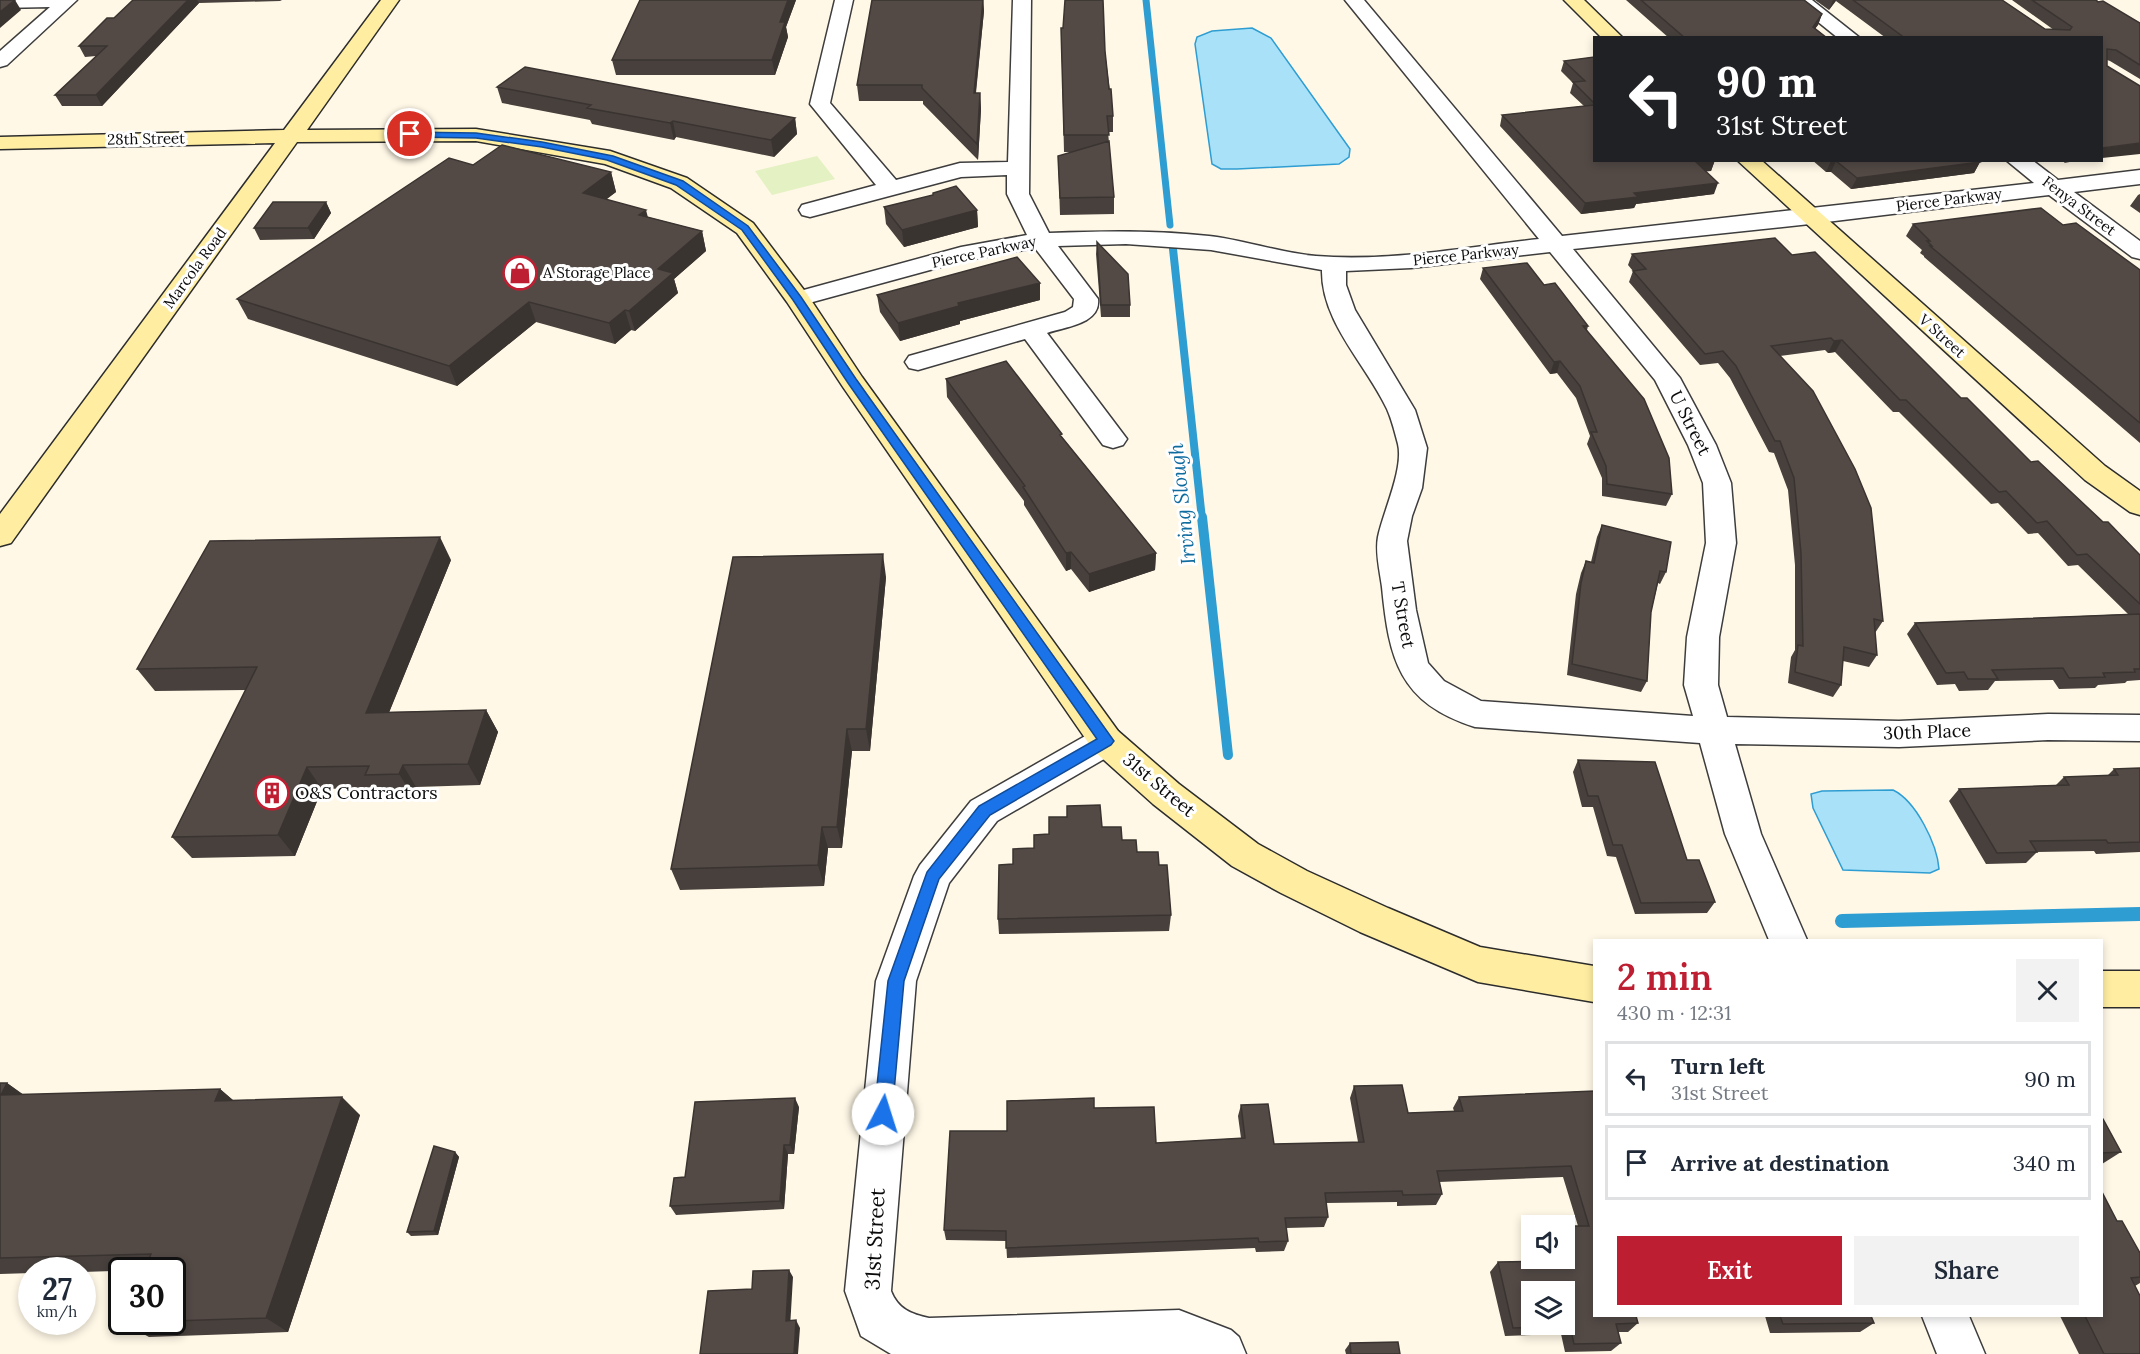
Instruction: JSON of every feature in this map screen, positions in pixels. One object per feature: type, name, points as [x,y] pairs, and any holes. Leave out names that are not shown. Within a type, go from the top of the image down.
[{"type":"street","name":"Marcola Road","points":[[0,536],[390,0]]},
{"type":"street","points":[[844,0],[820,104],[891,189]]},
{"type":"street","points":[[918,362],[1074,317],[1083,313],[1087,306],[1086,299],[1041,240],[1018,194],[1022,0]]},
{"type":"street","name":"U Street","points":[[1354,0],[1666,378],[1702,445],[1717,483],[1721,543],[1703,637],[1701,685],[1730,795],[1743,834],[1788,939]]},
{"type":"street","points":[[1573,0],[1612,36]]},
{"type":"street","points":[[1800,0],[1848,36]]},
{"type":"street","points":[[0,2],[67,1]]},
{"type":"street","points":[[0,61],[67,1]]},
{"type":"street","name":"28th Street","points":[[0,142],[291,135]]},
{"type":"street","name":"31st Street","points":[[291,135],[476,135],[610,158],[679,183],[745,228],[798,299],[852,381],[1106,741],[1166,794],[1245,855],[1294,882],[1479,964],[1593,984]]},
{"type":"street","name":"V Street","points":[[1750,162],[2095,473],[2140,505]]},
{"type":"street","name":"Fenya Street","points":[[2020,162],[2140,252]]},
{"type":"street","points":[[810,210],[960,170],[1018,168]]},
{"type":"street","name":"Pierce Parkway","points":[[798,299],[961,254],[1041,240],[1123,237],[1166,239],[1211,243],[1280,258],[1334,265],[1411,261],[1693,228],[1810,217],[2140,177]]},
{"type":"street","name":"T Street","points":[[1334,265],[1334,285],[1342,310],[1401,410],[1413,448],[1408,488],[1397,516],[1392,541],[1400,610],[1413,667],[1420,676],[1432,690],[1475,714],[1714,730]]},
{"type":"street","points":[[1031,329],[1113,439]]},
{"type":"street","name":"30th Place","points":[[1714,730],[1899,734],[2048,727],[2140,728]]},
{"type":"street","name":"31st Street","points":[[1106,741],[984,811],[933,876],[896,981],[868,1291],[878,1318],[902,1335],[929,1342],[1179,1334],[1214,1347],[1222,1354]]},
{"type":"street","points":[[2103,989],[2140,988]]},
{"type":"street","points":[[1945,1317],[1961,1354]]},
{"type":"green space","points":[[817,156],[835,179],[772,195],[755,171]]},
{"type":"water","points":[[1252,28],[1271,38],[1350,149],[1349,157],[1339,164],[1221,169],[1212,164],[1195,44],[1197,37],[1212,31]]},
{"type":"water","points":[[1893,790],[1910,803],[1924,824],[1934,848],[1939,869],[1930,873],[1843,870],[1813,808],[1811,794],[1822,791]]},
{"type":"building","points":[[0,0],[15,0],[0,12]]},
{"type":"building","points":[[133,0],[188,0],[96,95],[55,95],[107,46],[79,46],[107,18],[114,18]]},
{"type":"building","points":[[640,0],[788,0],[780,22],[785,22],[772,60],[612,60]]},
{"type":"building","points":[[872,0],[983,0],[974,93],[980,93],[977,144],[922,88],[922,85],[857,85]]},
{"type":"building","points":[[1065,0],[1103,0],[1105,51],[1113,116],[1107,116],[1109,135],[1064,135],[1061,28],[1063,28]]},
{"type":"building","points":[[1641,0],[1804,0],[1822,14],[1813,27],[1824,36],[1683,36]]},
{"type":"building","points":[[1853,0],[2002,0],[2045,29],[2070,30],[2072,27],[2032,0],[2103,1],[2140,23],[2140,65],[2116,50],[2107,49],[2107,66],[2140,86],[2140,143],[2103,148],[2103,36],[1902,36]]},
{"type":"building","points":[[1593,57],[1593,102],[1573,82],[1585,81],[1564,61]]},
{"type":"building","points":[[525,67],[795,118],[771,140],[673,121],[670,123],[587,108],[591,105],[497,87]]},
{"type":"building","points":[[1593,105],[1593,162],[1696,162],[1718,183],[1634,193],[1638,197],[1585,203],[1502,115]]},
{"type":"building","points":[[1109,141],[1114,197],[1060,198],[1058,156]]},
{"type":"building","points":[[502,145],[611,172],[583,193],[646,210],[639,215],[702,231],[658,269],[673,273],[629,311],[625,310],[609,323],[529,302],[449,366],[237,299],[449,158],[473,165]]},
{"type":"building","points":[[1837,162],[1980,162],[1857,178]]},
{"type":"building","points":[[956,186],[977,210],[902,230],[884,207],[933,195],[933,193]]},
{"type":"building","points":[[273,202],[326,202],[308,228],[254,228]]},
{"type":"building","points":[[2041,208],[2063,225],[2076,223],[2140,270],[2140,423],[1930,246],[1932,246],[1927,241],[1930,241],[1913,224]]},
{"type":"building","points":[[1775,238],[1792,255],[1815,252],[1961,398],[1967,398],[2031,462],[2038,461],[2103,522],[2108,522],[2140,555],[2140,604],[2087,554],[2077,555],[2047,521],[2037,523],[2006,491],[1999,492],[1906,400],[1900,400],[1842,340],[1834,341],[1831,338],[1771,346],[1813,391],[1855,469],[1871,508],[1883,621],[1874,619],[1877,655],[1844,647],[1841,685],[1795,672],[1798,645],[1803,646],[1801,553],[1794,478],[1780,441],[1775,441],[1736,366],[1723,351],[1705,354],[1633,271],[1646,269],[1632,254]]},
{"type":"building","points":[[1097,242],[1128,274],[1130,305],[1101,305]]},
{"type":"building","points":[[1017,257],[1040,283],[958,303],[959,306],[898,323],[877,295]]},
{"type":"building","points":[[1527,263],[1544,285],[1555,283],[1588,326],[1583,326],[1644,399],[1669,458],[1672,494],[1607,484],[1606,466],[1591,432],[1597,432],[1580,386],[1560,361],[1554,362],[1483,268]]},
{"type":"building","points":[[1006,361],[1062,434],[1060,435],[1156,553],[1089,574],[1071,552],[1066,553],[1023,487],[1025,486],[946,379]]},
{"type":"building","points":[[1602,525],[1671,542],[1666,572],[1660,571],[1651,612],[1647,681],[1572,664],[1581,583],[1586,561],[1594,563]]},
{"type":"building","points":[[440,537],[366,713],[486,710],[468,764],[403,765],[399,774],[365,775],[369,766],[307,767],[278,835],[172,837],[257,667],[137,669],[210,541]]},
{"type":"building","points":[[883,554],[866,729],[847,729],[837,827],[822,827],[818,865],[671,869],[733,557]]},
{"type":"building","points":[[2140,614],[2140,669],[2134,669],[2135,672],[2103,673],[2105,677],[2069,678],[2063,668],[1992,670],[1998,679],[1968,679],[1964,672],[1946,673],[1915,623]]},
{"type":"building","points":[[1578,760],[1655,762],[1687,860],[1699,860],[1715,902],[1641,903],[1622,845],[1613,845],[1598,796],[1588,796]]},
{"type":"building","points":[[2140,768],[2140,842],[2030,841],[2037,852],[1997,853],[1959,789],[2069,785],[2064,777],[2118,775],[2114,769]]},
{"type":"building","points":[[1100,805],[1102,827],[1121,827],[1122,840],[1136,840],[1137,852],[1158,852],[1159,865],[1167,865],[1171,915],[998,919],[999,865],[1013,864],[1013,849],[1034,848],[1034,835],[1049,834],[1049,817],[1067,817],[1067,806]]},
{"type":"building","points":[[0,1083],[7,1083],[1,1095],[220,1089],[215,1101],[342,1097],[266,1318],[186,1321],[186,1257],[150,1257],[151,1254],[0,1258]]},
{"type":"building","points":[[1402,1085],[1408,1113],[1463,1111],[1459,1097],[1593,1091],[1593,1317],[1636,1317],[1638,1323],[1616,1324],[1621,1343],[1574,1344],[1572,1335],[1575,1335],[1575,1281],[1521,1281],[1521,1328],[1513,1328],[1498,1262],[1521,1262],[1521,1269],[1575,1269],[1575,1226],[1589,1226],[1571,1166],[1437,1171],[1442,1194],[1403,1195],[1402,1191],[1325,1193],[1328,1217],[1285,1218],[1288,1241],[1259,1242],[1258,1238],[1006,1248],[1006,1231],[944,1230],[950,1131],[1007,1131],[1007,1101],[1094,1098],[1094,1108],[1154,1107],[1156,1143],[1245,1138],[1241,1105],[1268,1104],[1274,1144],[1364,1142],[1354,1086]]},
{"type":"building","points":[[795,1098],[790,1145],[784,1145],[780,1201],[670,1206],[674,1178],[685,1177],[695,1102]]},
{"type":"building","points":[[2103,1119],[2121,1152],[2103,1153]]},
{"type":"building","points":[[434,1146],[455,1152],[434,1231],[407,1232]]},
{"type":"building","points":[[2103,1194],[2117,1221],[2122,1221],[2140,1253],[2140,1277],[2131,1278],[2140,1296],[2140,1354],[2104,1354],[2086,1317],[2103,1317]]},
{"type":"building","points":[[789,1270],[786,1321],[796,1320],[794,1354],[700,1354],[708,1291],[752,1289],[753,1271]]},
{"type":"building","points":[[1780,1317],[1871,1317],[1874,1323],[1783,1324]]},
{"type":"building","points":[[1398,1342],[1400,1354],[1351,1354],[1350,1343]]},
{"type":"waterway","name":"Irving Slough","points":[[1146,0],[1170,225]]},
{"type":"waterway","name":"Irving Slough","points":[[1173,249],[1202,519]]},
{"type":"waterway","name":"Irving Slough","points":[[1202,517],[1228,755]]},
{"type":"waterway","points":[[1842,921],[2140,914]]},
{"type":"place","name":"A Storage Place","points":[[520,273]]},
{"type":"place","name":"O&S Contractors","points":[[272,793]]},
{"type":"route","points":[[410,134],[476,135],[610,158],[679,183],[745,228],[798,299],[852,381],[1106,741],[984,811],[933,876],[896,981],[883,1114]]}]
